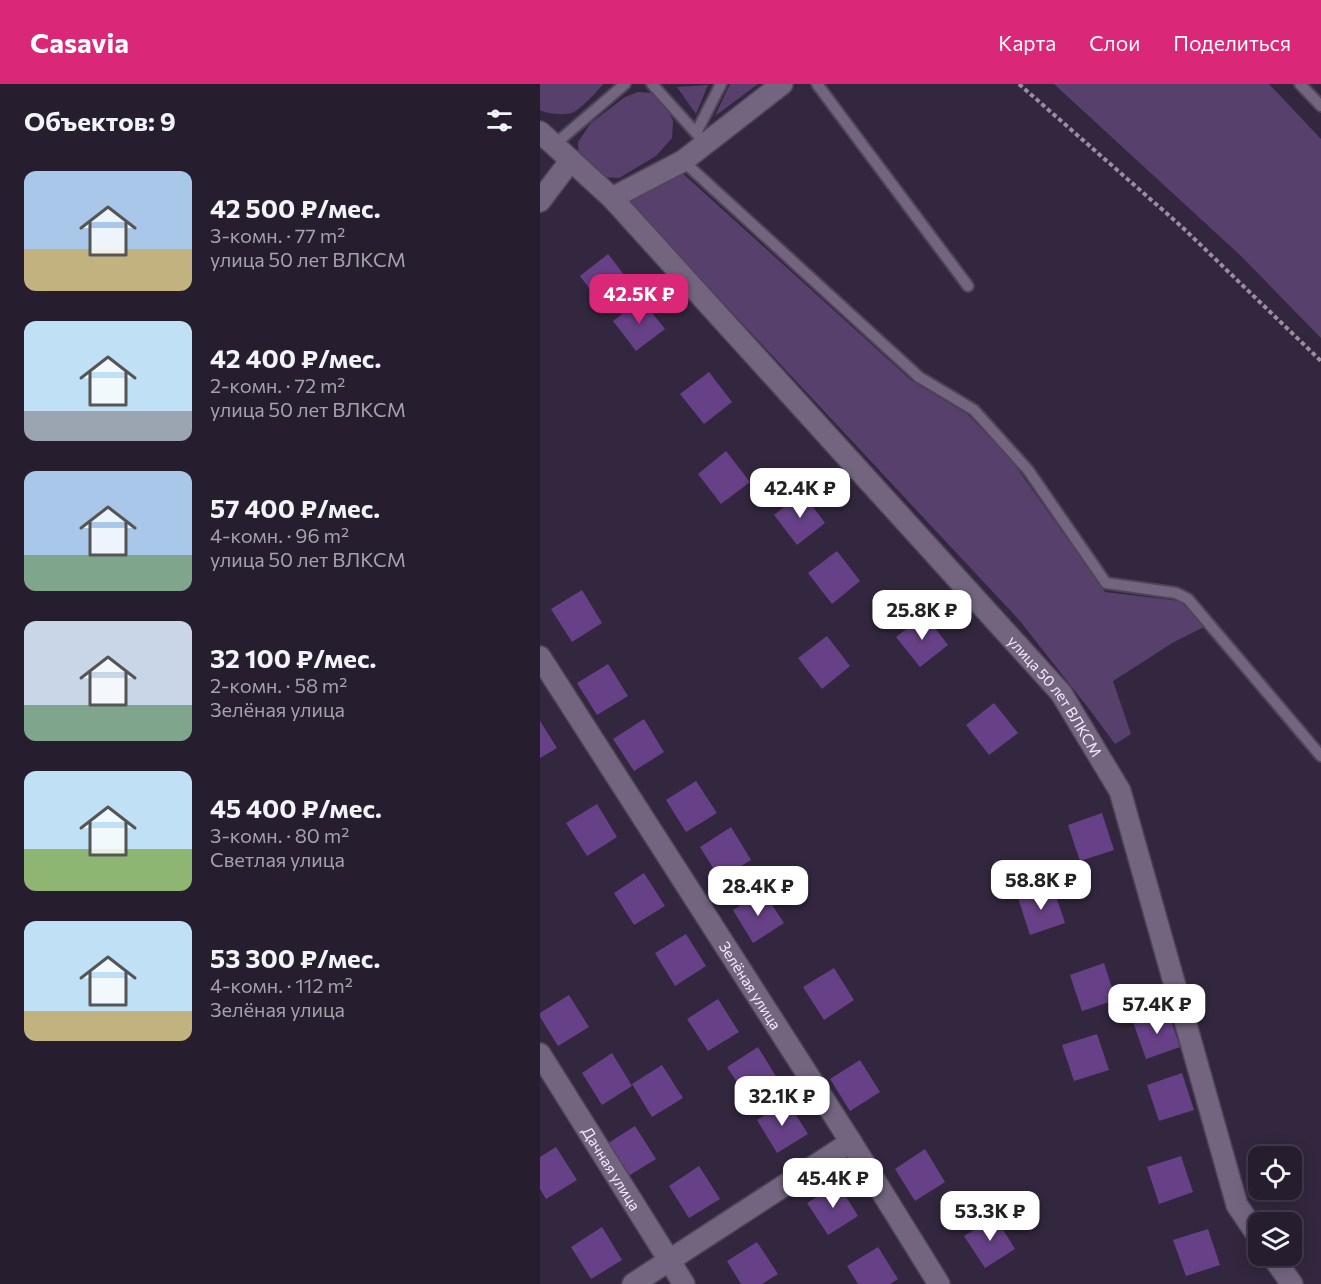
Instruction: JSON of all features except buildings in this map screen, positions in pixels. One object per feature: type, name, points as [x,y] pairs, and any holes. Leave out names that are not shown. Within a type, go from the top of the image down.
[{"type":"street","points":[[612,198],[683,161],[701,139],[782,84]]},
{"type":"street","name":"улица 50 лет ВЛКСМ","points":[[547,138],[612,198],[1061,693],[1120,791],[1237,1205],[1248,1221]]},
{"type":"street","points":[[540,201],[570,160]]},
{"type":"street","name":"Зелёная улица","points":[[540,657],[851,1142],[939,1284]]},
{"type":"street","name":"Дачная улица","points":[[540,1054],[684,1284]]},
{"type":"street","points":[[633,1284],[851,1142]]},
{"type":"street","points":[[1279,1266],[1292,1284]]},
{"type":"lane","points":[[547,138],[625,84]]},
{"type":"lane","points":[[652,84],[701,139],[721,84]]},
{"type":"lane","points":[[818,84],[968,286]]},
{"type":"lane","points":[[1300,84],[1321,106]]},
{"type":"lane","points":[[683,161],[919,376],[974,410],[1028,470],[1106,583],[1176,593],[1188,599],[1321,756]]},
{"type":"path","points":[[1019,84],[1181,226],[1321,361]]},
{"type":"shaded area","points":[[540,84],[603,84],[577,110],[562,114],[540,110]]},
{"type":"shaded area","points":[[730,84],[758,84],[715,116]]},
{"type":"shaded area","points":[[1054,84],[1269,84],[1321,139],[1321,338],[1241,256]]},
{"type":"shaded area","points":[[708,85],[696,114],[677,87]]},
{"type":"shaded area","points":[[638,92],[651,93],[664,101],[673,121],[672,138],[656,156],[619,178],[599,177],[579,163],[578,142],[591,123],[625,97]]},
{"type":"shaded area","points":[[680,171],[912,381],[967,414],[1009,457],[1105,592],[1180,601],[1206,626],[1174,642],[1113,681],[1131,734],[1115,744],[1020,621],[627,200]]}]
